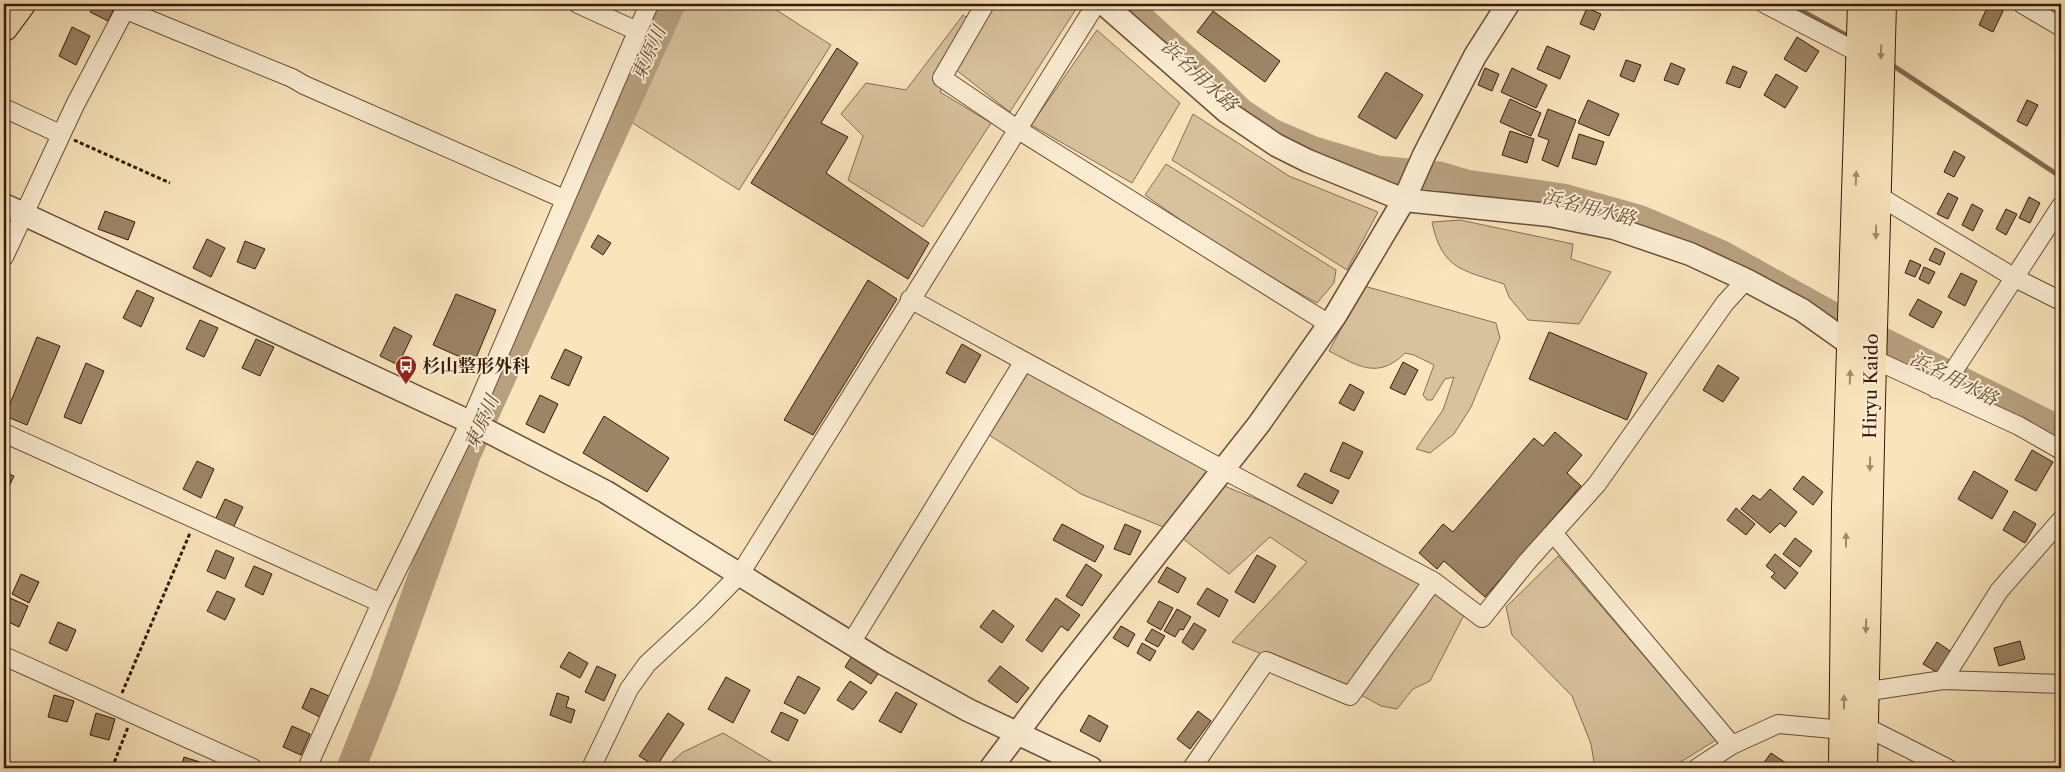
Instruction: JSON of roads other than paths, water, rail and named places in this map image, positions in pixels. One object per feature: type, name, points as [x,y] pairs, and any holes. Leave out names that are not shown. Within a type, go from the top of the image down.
[{"type":"main road","points":[[4,27],[21,4]]},
{"type":"main road","name":"Hiryu Kaido","points":[[1843,768],[1863,692],[1870,519],[1861,347],[1852,297],[1862,4]]},
{"type":"main road","name":"Hiryu Kaido","points":[[1863,768],[1854,728],[1846,507],[1861,347],[1873,314],[1882,4]]},
{"type":"street","points":[[578,4],[637,30]]},
{"type":"street","points":[[307,768],[381,603],[470,422],[648,4]]},
{"type":"street","points":[[985,4],[942,78],[1018,129],[1329,324]]},
{"type":"street","points":[[591,768],[629,689],[647,664],[703,612],[740,574],[1096,4]]},
{"type":"street","points":[[1104,4],[1227,112],[1276,145],[1308,161],[1407,193],[1549,215],[1614,228],[1690,254],[1746,280],[1802,310],[1861,347],[2019,426],[2061,450]]},
{"type":"street","points":[[991,768],[1051,688],[1224,470],[1329,324],[1407,193],[1424,155],[1475,56],[1508,4]]},
{"type":"street","points":[[1765,4],[1861,54]]},
{"type":"street","points":[[2022,4],[2061,27]]},
{"type":"street","points":[[4,257],[13,210],[60,134],[127,7],[564,199]]},
{"type":"street","points":[[4,108],[60,134]]},
{"type":"street","points":[[1877,195],[2015,278],[2061,301]]},
{"type":"street","points":[[1940,387],[1957,366],[2061,206]]},
{"type":"street","points":[[13,210],[470,422],[606,492],[851,642],[968,710],[1091,768]]},
{"type":"street","points":[[910,300],[1433,581],[1482,618],[1597,484],[1726,303],[1746,280]]},
{"type":"street","points":[[851,642],[1024,362]]},
{"type":"street","points":[[4,432],[381,603]]},
{"type":"street","points":[[1943,680],[1999,592],[2061,520]]},
{"type":"street","points":[[1553,533],[1732,745]]},
{"type":"street","points":[[1192,768],[1266,661],[1350,696],[1433,581]]},
{"type":"street","points":[[4,656],[133,716],[253,768]]},
{"type":"street","points":[[1863,692],[1943,680],[2061,684]]},
{"type":"street","points":[[1697,768],[1732,745],[1778,724],[1854,728],[1947,768]]},
{"type":"waterway","name":"東原川","points":[[351,768],[383,687],[466,455],[671,4]]},
{"type":"waterway","name":"浜名用水路","points":[[1124,4],[1206,78],[1240,112],[1272,133],[1314,151],[1377,170],[1439,176],[1466,184],[1563,198],[1641,220],[1720,254],[1841,321],[2061,431]]},
{"type":"waterway","points":[[1789,4],[1853,39]]},
{"type":"waterway","points":[[1889,63],[2061,177]]},
{"type":"place","name":"杉山整形外科","points":[[406,385]]}]
